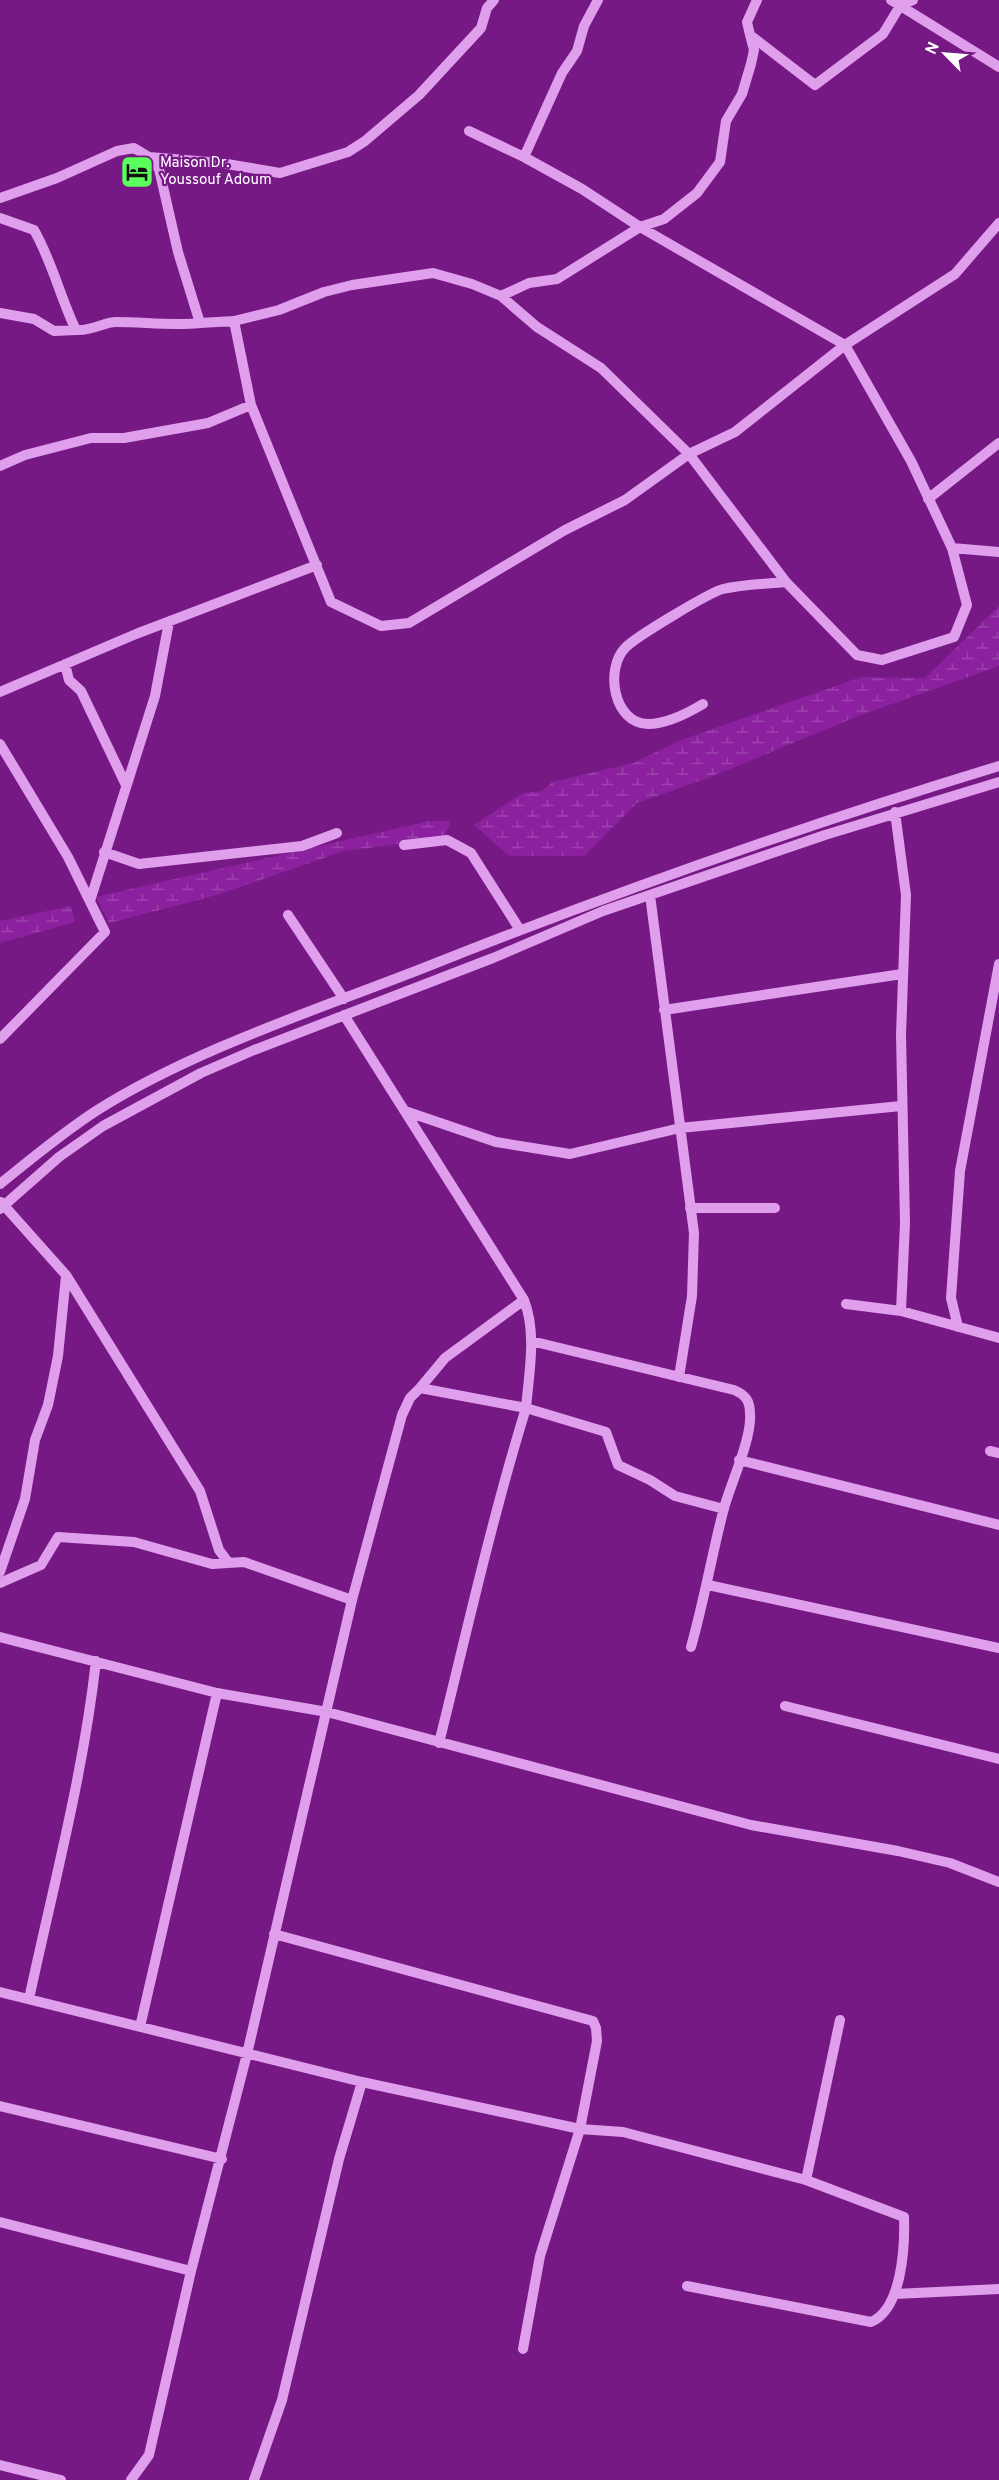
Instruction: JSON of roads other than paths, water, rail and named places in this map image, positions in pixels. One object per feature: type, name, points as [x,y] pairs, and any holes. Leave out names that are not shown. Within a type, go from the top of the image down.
[{"type":"street","points":[[149,157],[221,163],[280,173],[348,152],[365,141],[419,94],[481,28],[487,8],[494,0]]},
{"type":"street","points":[[524,157],[546,104],[562,73],[577,51],[584,26],[598,0]]},
{"type":"street","points":[[501,296],[529,283],[556,279],[640,227],[664,219],[697,194],[720,162],[726,121],[742,94],[754,50],[747,22],[757,0]]},
{"type":"street","points":[[895,3],[913,0]]},
{"type":"street","points":[[750,35],[815,85],[883,34],[895,3]]},
{"type":"street","points":[[895,3],[999,67]]},
{"type":"street","points":[[0,313],[34,319],[54,331],[91,331],[113,321],[168,326],[234,321],[279,310],[324,292],[352,285],[433,273],[472,284],[501,296],[537,327],[601,368],[689,454],[786,582],[857,655],[882,660],[954,637],[967,605],[952,548],[881,405],[845,345],[640,227],[582,189],[524,157],[469,131]]},
{"type":"street","points":[[0,198],[57,178],[117,151],[134,148],[149,157],[159,169],[178,252],[200,323]]},
{"type":"street","points":[[0,218],[34,230],[47,252],[60,296],[76,330]]},
{"type":"street","points":[[234,321],[251,405],[331,602],[381,626],[409,623],[566,530],[626,500],[689,454],[735,432],[845,345],[955,274],[999,223]]},
{"type":"street","points":[[0,466],[25,455],[91,438],[140,436],[208,423],[251,405]]},
{"type":"street","points":[[928,500],[999,443]]},
{"type":"street","points":[[952,548],[999,552]]},
{"type":"street","points":[[0,692],[169,622],[317,565]]},
{"type":"street","points":[[704,704],[681,716],[649,724],[627,715],[620,707],[614,679],[616,664],[625,648],[713,592],[786,582]]},
{"type":"street","points":[[90,901],[155,696],[169,622]]},
{"type":"street","points":[[65,664],[69,680],[81,691],[126,785]]},
{"type":"street","points":[[0,744],[41,815],[55,834],[105,932],[0,1039]]},
{"type":"street","points":[[0,1184],[54,1140],[138,1087],[186,1064],[520,930],[750,846],[999,766]]},
{"type":"street","points":[[228,1562],[219,1550],[200,1491],[66,1275],[1,1205],[59,1156],[103,1125],[201,1073],[493,958],[603,911],[895,812],[999,782]]},
{"type":"street","points":[[895,812],[906,895],[902,974],[901,1106],[905,1223],[901,1311]]},
{"type":"street","points":[[104,852],[140,864],[302,846],[337,833]]},
{"type":"street","points":[[404,845],[447,840],[471,853],[520,930]]},
{"type":"street","points":[[650,895],[694,1233],[692,1296],[679,1377]]},
{"type":"street","points":[[288,915],[344,999]]},
{"type":"street","points":[[958,1327],[951,1298],[960,1171],[999,964]]},
{"type":"street","points":[[664,1010],[902,974]]},
{"type":"street","points":[[344,1015],[524,1300],[528,1311],[531,1341],[526,1408],[496,1505],[479,1587],[439,1743]]},
{"type":"street","points":[[405,1112],[496,1142],[570,1154],[680,1128],[901,1106]]},
{"type":"street","points":[[690,1208],[775,1208]]},
{"type":"street","points":[[0,1572],[25,1499],[35,1440],[48,1405],[58,1356],[66,1275]]},
{"type":"street","points":[[131,2480],[148,2455],[191,2271],[222,2159],[352,1600],[402,1415],[410,1398],[445,1358],[524,1300]]},
{"type":"street","points":[[846,1304],[901,1311],[999,1338]]},
{"type":"street","points":[[531,1341],[734,1390],[746,1397],[751,1417],[724,1509],[708,1585],[691,1647]]},
{"type":"street","points":[[420,1388],[526,1408],[606,1432],[618,1464],[675,1496],[724,1509]]},
{"type":"street","points":[[739,1460],[999,1525]]},
{"type":"street","points":[[0,1583],[40,1566],[58,1537],[134,1542],[212,1564],[244,1562],[352,1600]]},
{"type":"street","points":[[708,1585],[999,1648]]},
{"type":"street","points":[[0,1637],[217,1693],[327,1712],[751,1825],[898,1851],[950,1863],[999,1882]]},
{"type":"street","points":[[29,1999],[70,1818],[91,1709],[96,1661]]},
{"type":"street","points":[[140,2027],[217,1693]]},
{"type":"street","points":[[785,1706],[999,1759]]},
{"type":"street","points":[[274,1934],[593,2021],[597,2041],[580,2129],[540,2256],[523,2349]]},
{"type":"street","points":[[0,1992],[362,2082],[580,2129],[623,2132],[806,2180],[904,2217],[905,2232],[896,2294],[885,2313],[871,2322],[687,2286]]},
{"type":"street","points":[[806,2180],[840,2020]]},
{"type":"street","points":[[254,2480],[282,2400],[339,2159],[362,2082]]},
{"type":"street","points":[[0,2106],[222,2159]]},
{"type":"street","points":[[0,2222],[191,2271]]},
{"type":"street","points":[[896,2294],[999,2289]]},
{"type":"street","points":[[141,2480],[144,2462]]},
{"type":"street","points":[[0,2465],[61,2480]]},
{"type":"place","name":"Maison Dr. Youssouf Adoum","points":[[137,172]]}]
